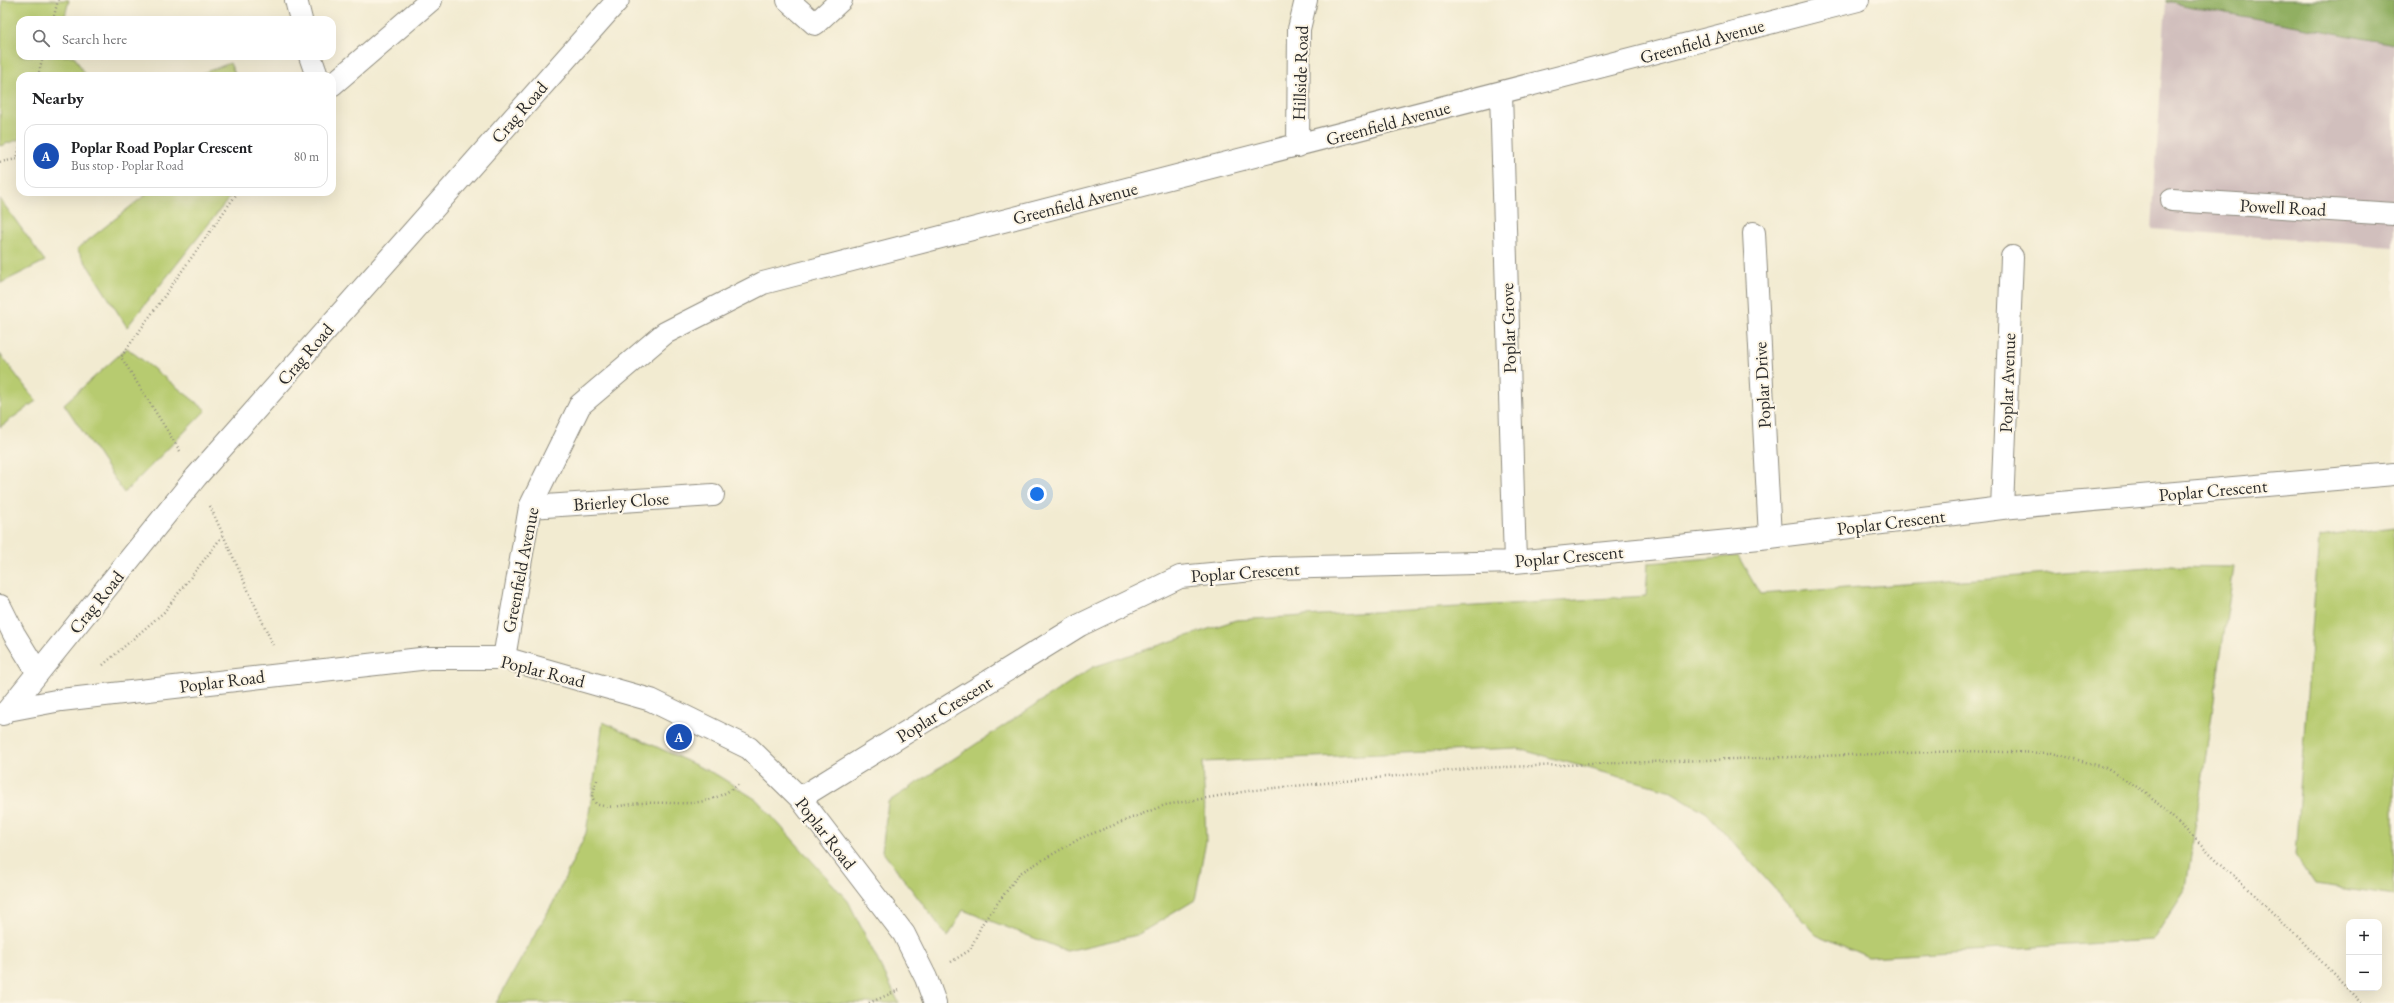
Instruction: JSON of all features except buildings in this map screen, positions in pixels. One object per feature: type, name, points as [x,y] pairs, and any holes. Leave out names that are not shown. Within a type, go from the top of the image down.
[{"type":"street","points":[[296,0],[300,16]]},
{"type":"street","points":[[336,82],[431,0]]},
{"type":"street","name":"Crag Road","points":[[4,713],[196,477],[618,0]]},
{"type":"street","points":[[788,0],[814,24],[841,0]]},
{"type":"street","name":"Hillside Road","points":[[1298,146],[1299,28],[1306,0]]},
{"type":"street","name":"Greenfield Avenue","points":[[504,658],[530,507],[580,406],[665,333],[763,283],[1298,146],[1858,0]]},
{"type":"street","points":[[311,60],[316,72]]},
{"type":"street","name":"Poplar Grove","points":[[1501,93],[1515,562]]},
{"type":"street","name":"Powell Road","points":[[2172,200],[2394,214]]},
{"type":"street","name":"Poplar Drive","points":[[1754,233],[1770,537]]},
{"type":"street","name":"Poplar Avenue","points":[[2002,508],[2012,257]]},
{"type":"street","name":"Poplar Crescent","points":[[800,798],[1080,625],[1180,577],[1274,568],[1515,562],[1770,537],[2002,508],[2394,474]]},
{"type":"street","name":"Brierley Close","points":[[530,507],[713,495]]},
{"type":"street","points":[[0,606],[14,634],[38,673]]},
{"type":"street","name":"Poplar Road","points":[[4,713],[61,700],[286,673],[429,658],[504,658],[651,700],[749,748],[800,798],[904,934],[926,978],[935,1003]]},
{"type":"path","points":[[54,16],[58,0]]},
{"type":"path","points":[[39,72],[43,60]]},
{"type":"path","points":[[0,162],[16,159]]},
{"type":"path","points":[[196,477],[121,357],[235,196]]},
{"type":"path","points":[[97,669],[164,612],[224,534],[286,673]]},
{"type":"path","points":[[926,978],[970,950],[982,924],[1020,873],[1081,838],[1165,805],[1254,790],[1477,768],[1962,751],[2052,753],[2104,767],[2147,793],[2300,939],[2361,1003]]},
{"type":"path","points":[[597,780],[592,797],[596,804],[609,808],[641,803],[701,803],[728,792],[766,765]]},
{"type":"shaded area","points":[[2166,2],[2394,44],[2394,247],[2152,229]]},
{"type":"green space","points":[[2,0],[69,0],[65,16],[16,16],[16,60],[76,60],[84,72],[16,72],[16,140],[0,146]]},
{"type":"green space","points":[[2166,0],[2394,0],[2394,44],[2166,2]]},
{"type":"green space","points":[[230,63],[234,72],[206,72]]},
{"type":"green space","points":[[144,196],[231,196],[127,327],[77,249]]},
{"type":"green space","points":[[0,199],[45,261],[1,283]]},
{"type":"green space","points":[[127,348],[206,410],[124,493],[64,404]]},
{"type":"green space","points":[[0,354],[36,401],[0,427]]},
{"type":"green space","points":[[2394,527],[2394,896],[2315,885],[2295,855],[2319,537]]},
{"type":"green space","points":[[1738,556],[1760,594],[2165,566],[2234,567],[2186,888],[2153,940],[1868,957],[1814,933],[1707,813],[1668,790],[1515,748],[1203,762],[1206,841],[1195,900],[1137,935],[1067,951],[963,910],[948,937],[882,851],[888,802],[1093,667],[1236,620],[1646,596],[1648,563]]},
{"type":"green space","points":[[603,722],[717,775],[757,800],[848,901],[899,1003],[496,1003],[553,903],[586,833]]},
{"type":"place","name":"Poplar Road Poplar Crescent","points":[[679,737]]}]
